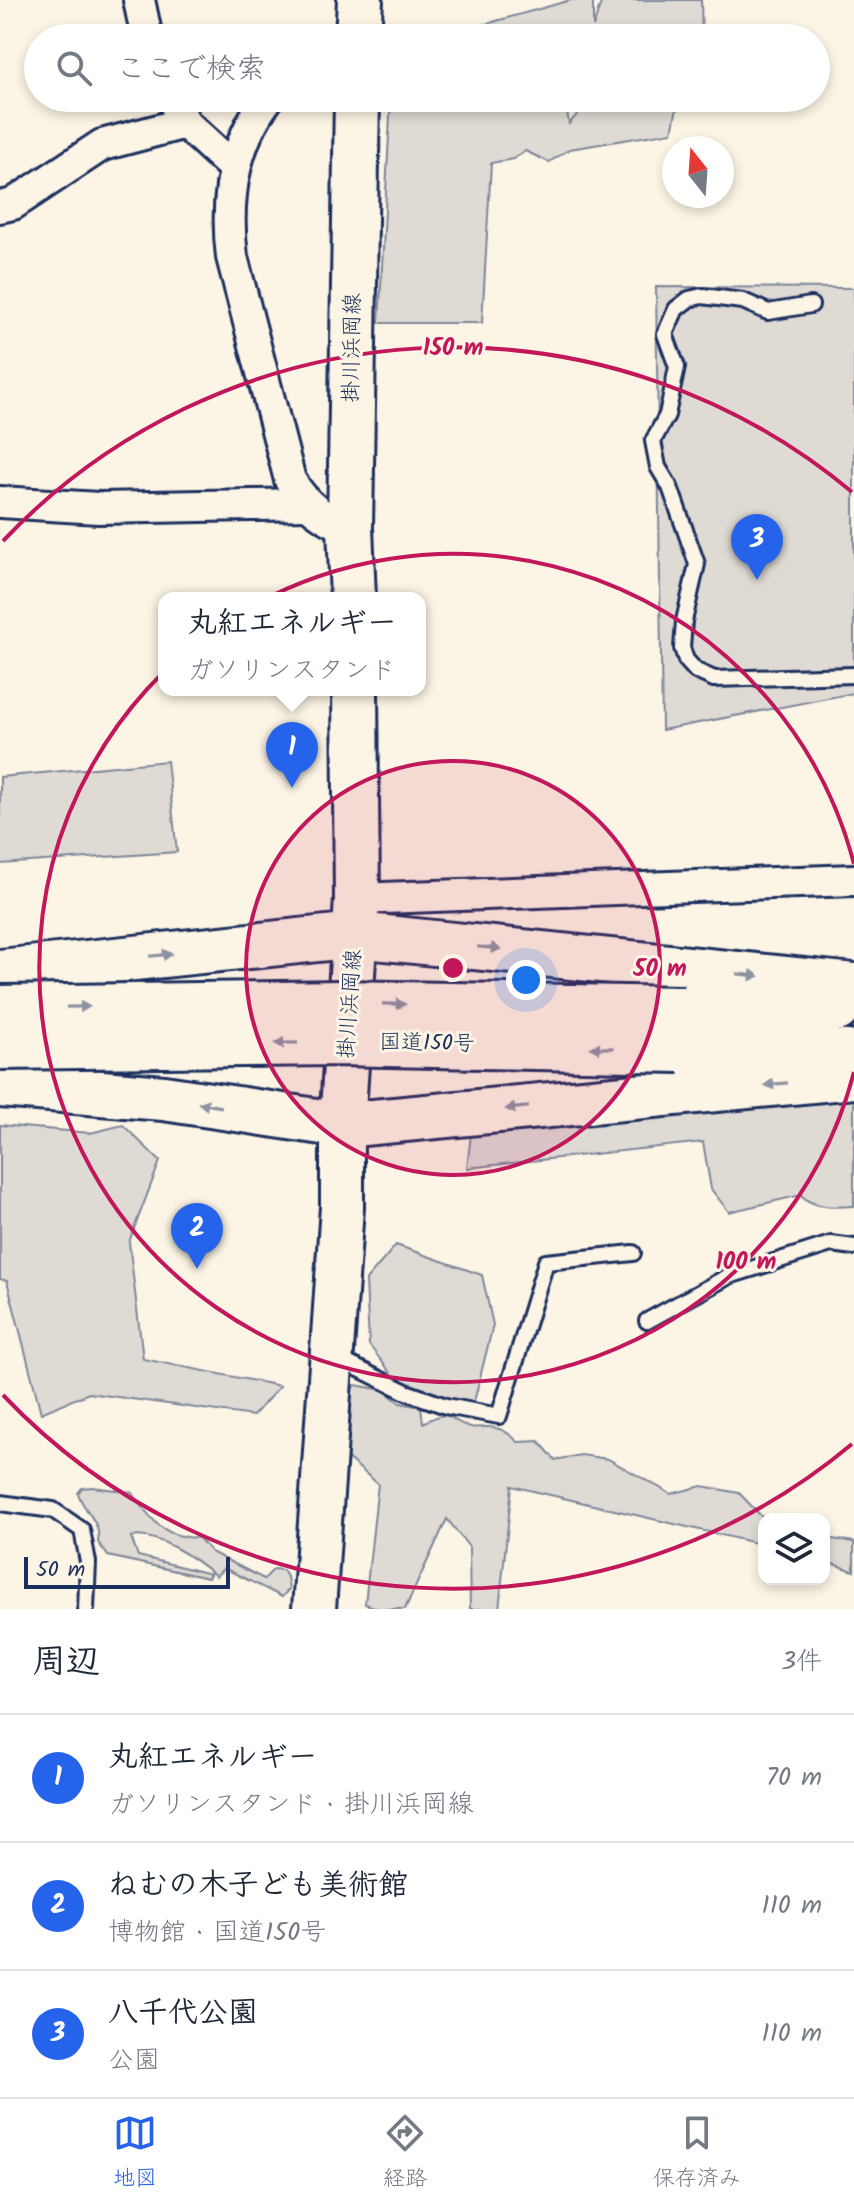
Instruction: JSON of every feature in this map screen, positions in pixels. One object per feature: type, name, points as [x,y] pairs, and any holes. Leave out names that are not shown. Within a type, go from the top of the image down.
[{"type":"main road","points":[[358,24],[360,0]]},
{"type":"main road","name":"掛川浜岡線","points":[[353,592],[350,528],[357,112]]},
{"type":"main road","name":"掛川浜岡線","points":[[342,1125],[356,917],[355,696]]},
{"type":"main road","points":[[0,972],[356,917],[854,986]]},
{"type":"main road","name":"国道150号","points":[[0,1008],[340,1003],[681,1029],[854,1053]]},
{"type":"main road","name":"国道150号","points":[[0,1047],[337,1043],[681,1029],[854,1009]]},
{"type":"main road","points":[[0,1085],[164,1098],[342,1125],[854,1076]]},
{"type":"street","points":[[139,0],[144,24]]},
{"type":"street","points":[[0,207],[13,204],[102,145],[174,112]]},
{"type":"street","points":[[180,112],[234,168]]},
{"type":"street","points":[[259,112],[234,168],[228,227],[232,257],[285,467],[297,493],[307,504],[320,515],[350,528]]},
{"type":"street","points":[[0,502],[99,508],[307,504]]},
{"type":"street","points":[[356,917],[854,880]]},
{"type":"street","points":[[314,1609],[342,1207],[342,1125]]},
{"type":"lane","points":[[811,305],[768,312],[743,301],[702,296],[689,299],[676,309],[665,334],[677,367],[667,415],[653,441],[658,467],[670,487],[697,564],[684,621],[682,648],[686,660],[696,671],[714,679],[854,675]]},
{"type":"lane","points":[[647,1321],[729,1276],[831,1244],[854,1247]]},
{"type":"lane","points":[[332,1355],[406,1392],[446,1406],[499,1416],[546,1262],[633,1253]]},
{"type":"lane","points":[[0,1503],[53,1510],[82,1530],[88,1562],[86,1609]]},
{"type":"shaded area","points":[[571,0],[593,0],[593,24],[486,24]]},
{"type":"shaded area","points":[[602,0],[701,0],[702,24],[594,24]]},
{"type":"shaded area","points":[[390,112],[567,112],[569,124],[579,112],[676,112],[672,132],[570,149],[549,162],[525,151],[513,159],[491,163],[482,323],[379,323]]},
{"type":"shaded area","points":[[656,287],[854,288],[854,693],[662,730]]},
{"type":"shaded area","points":[[167,761],[177,852],[0,864],[0,777]]},
{"type":"shaded area","points":[[854,1099],[854,1206],[819,1205],[801,1195],[729,1212],[711,1189],[703,1142],[467,1168],[472,1125],[703,1106]]},
{"type":"shaded area","points":[[0,1125],[90,1133],[123,1125],[160,1161],[129,1242],[143,1359],[280,1386],[253,1416],[89,1393],[41,1413],[7,1281],[0,1279]]},
{"type":"shaded area","points":[[396,1245],[482,1275],[493,1325],[471,1414],[406,1392],[369,1345],[366,1280]]},
{"type":"shaded area","points":[[355,1385],[383,1390],[400,1403],[421,1407],[423,1423],[445,1415],[472,1427],[499,1429],[518,1442],[539,1441],[555,1460],[581,1455],[608,1459],[671,1494],[702,1486],[739,1493],[758,1513],[758,1544],[512,1486],[499,1609],[470,1609],[469,1547],[447,1519],[405,1609],[380,1609],[365,1604],[378,1484],[338,1450],[350,1434],[345,1398]]},
{"type":"shaded area","points":[[82,1488],[131,1492],[166,1531],[199,1538],[211,1552],[264,1579],[274,1569],[283,1570],[289,1589],[282,1597],[224,1568],[216,1576],[188,1555],[153,1538],[131,1537],[138,1556],[210,1574],[208,1578],[108,1556],[98,1542],[95,1522],[78,1493]]},
{"type":"shaded area","points":[[830,1539],[854,1542],[854,1571],[830,1563]]},
{"type":"place","name":"八千代公園","points":[[757,580]]},
{"type":"place","name":"丸紅エネルギー","points":[[292,788]]},
{"type":"place","name":"ねむの木子ども美術館","points":[[197,1269]]}]
